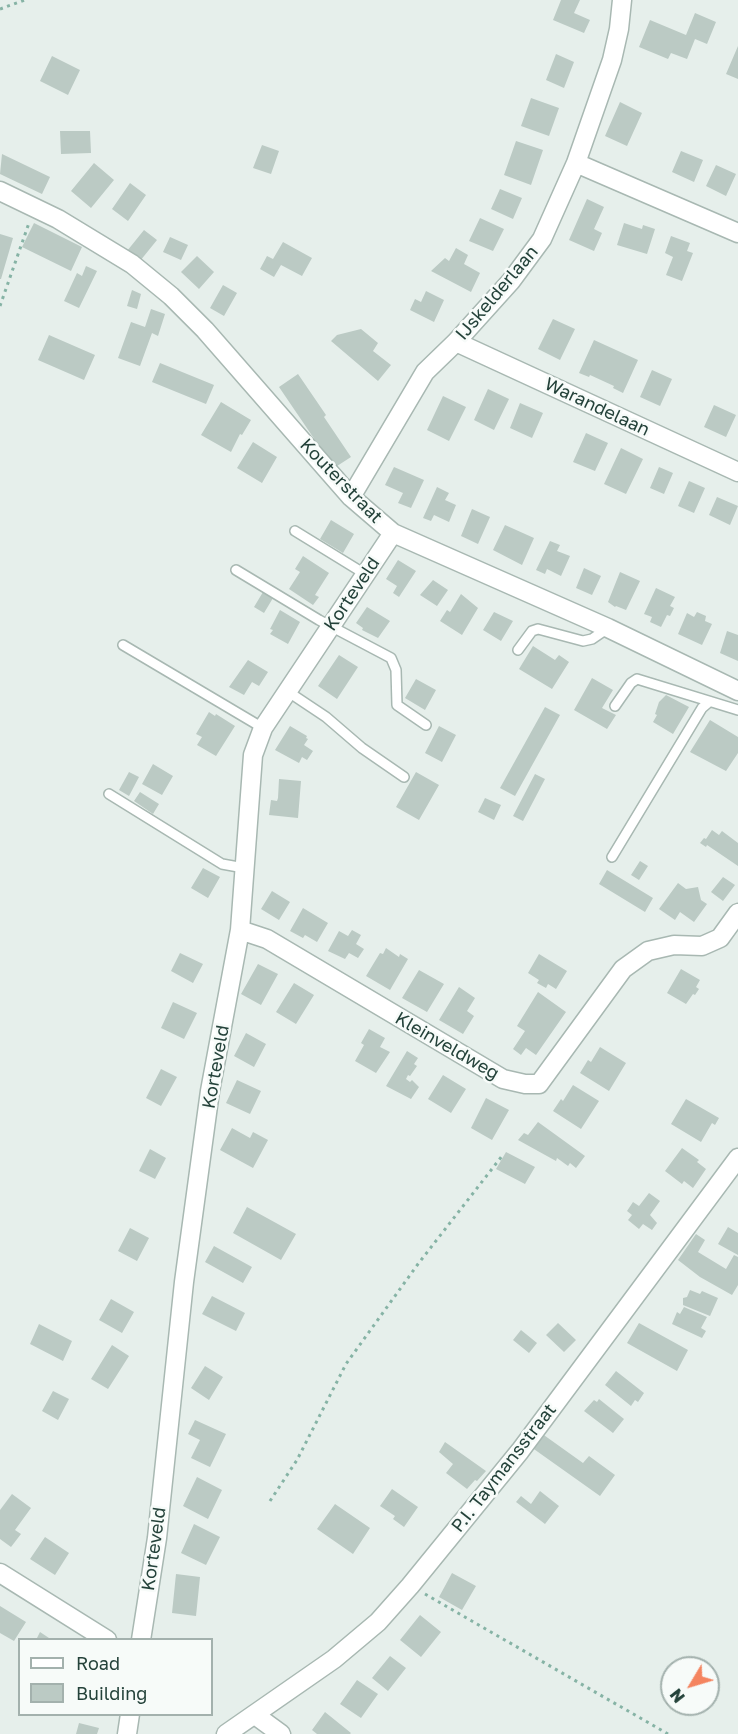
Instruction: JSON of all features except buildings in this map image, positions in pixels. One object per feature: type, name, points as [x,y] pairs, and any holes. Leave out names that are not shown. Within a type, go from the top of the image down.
[{"type":"street","name":"IJskelderlaan","points":[[351,497],[425,372],[456,342],[528,260],[554,215],[576,163],[612,60],[619,29],[622,0]]},
{"type":"street","points":[[576,163],[738,233]]},
{"type":"street","name":"Kouterstraat","points":[[0,191],[58,219],[132,264],[171,296],[205,330],[351,497],[393,533],[608,628],[738,691]]},
{"type":"street","name":"Warandelaan","points":[[456,342],[738,472]]},
{"type":"street","name":"Korteveld","points":[[141,1638],[157,1538],[184,1282],[207,1113],[240,930],[253,755],[263,728],[393,533]]},
{"type":"street","name":"Kleinveldweg","points":[[240,930],[267,939],[502,1079],[539,1084],[623,969],[648,951],[674,945],[702,946],[720,938],[738,913]]},
{"type":"street","name":"P.I. Taymansstraat","points":[[226,1734],[334,1659],[378,1622],[410,1586],[520,1451],[738,1158]]},
{"type":"street","points":[[0,1573],[104,1638]]},
{"type":"street","points":[[255,1715],[281,1734]]},
{"type":"street","points":[[127,1734],[130,1716]]},
{"type":"lane","points":[[295,531],[365,574]]},
{"type":"lane","points":[[236,570],[331,626],[391,657],[396,670],[397,705],[401,710],[426,725]]},
{"type":"lane","points":[[518,650],[532,631],[538,628],[583,641],[592,639],[608,628]]},
{"type":"lane","points":[[123,645],[263,728]]},
{"type":"lane","points":[[615,706],[631,683],[637,680],[738,710]]},
{"type":"lane","points":[[287,691],[326,717],[362,748],[404,777]]},
{"type":"lane","points":[[612,857],[702,708],[710,702]]},
{"type":"lane","points":[[109,794],[222,864],[244,868]]},
{"type":"path","points":[[0,9],[25,0]]},
{"type":"path","points":[[0,306],[34,207]]},
{"type":"path","points":[[270,1501],[297,1460],[346,1364],[418,1264],[502,1156]]},
{"type":"path","points":[[410,1586],[668,1734]]}]
